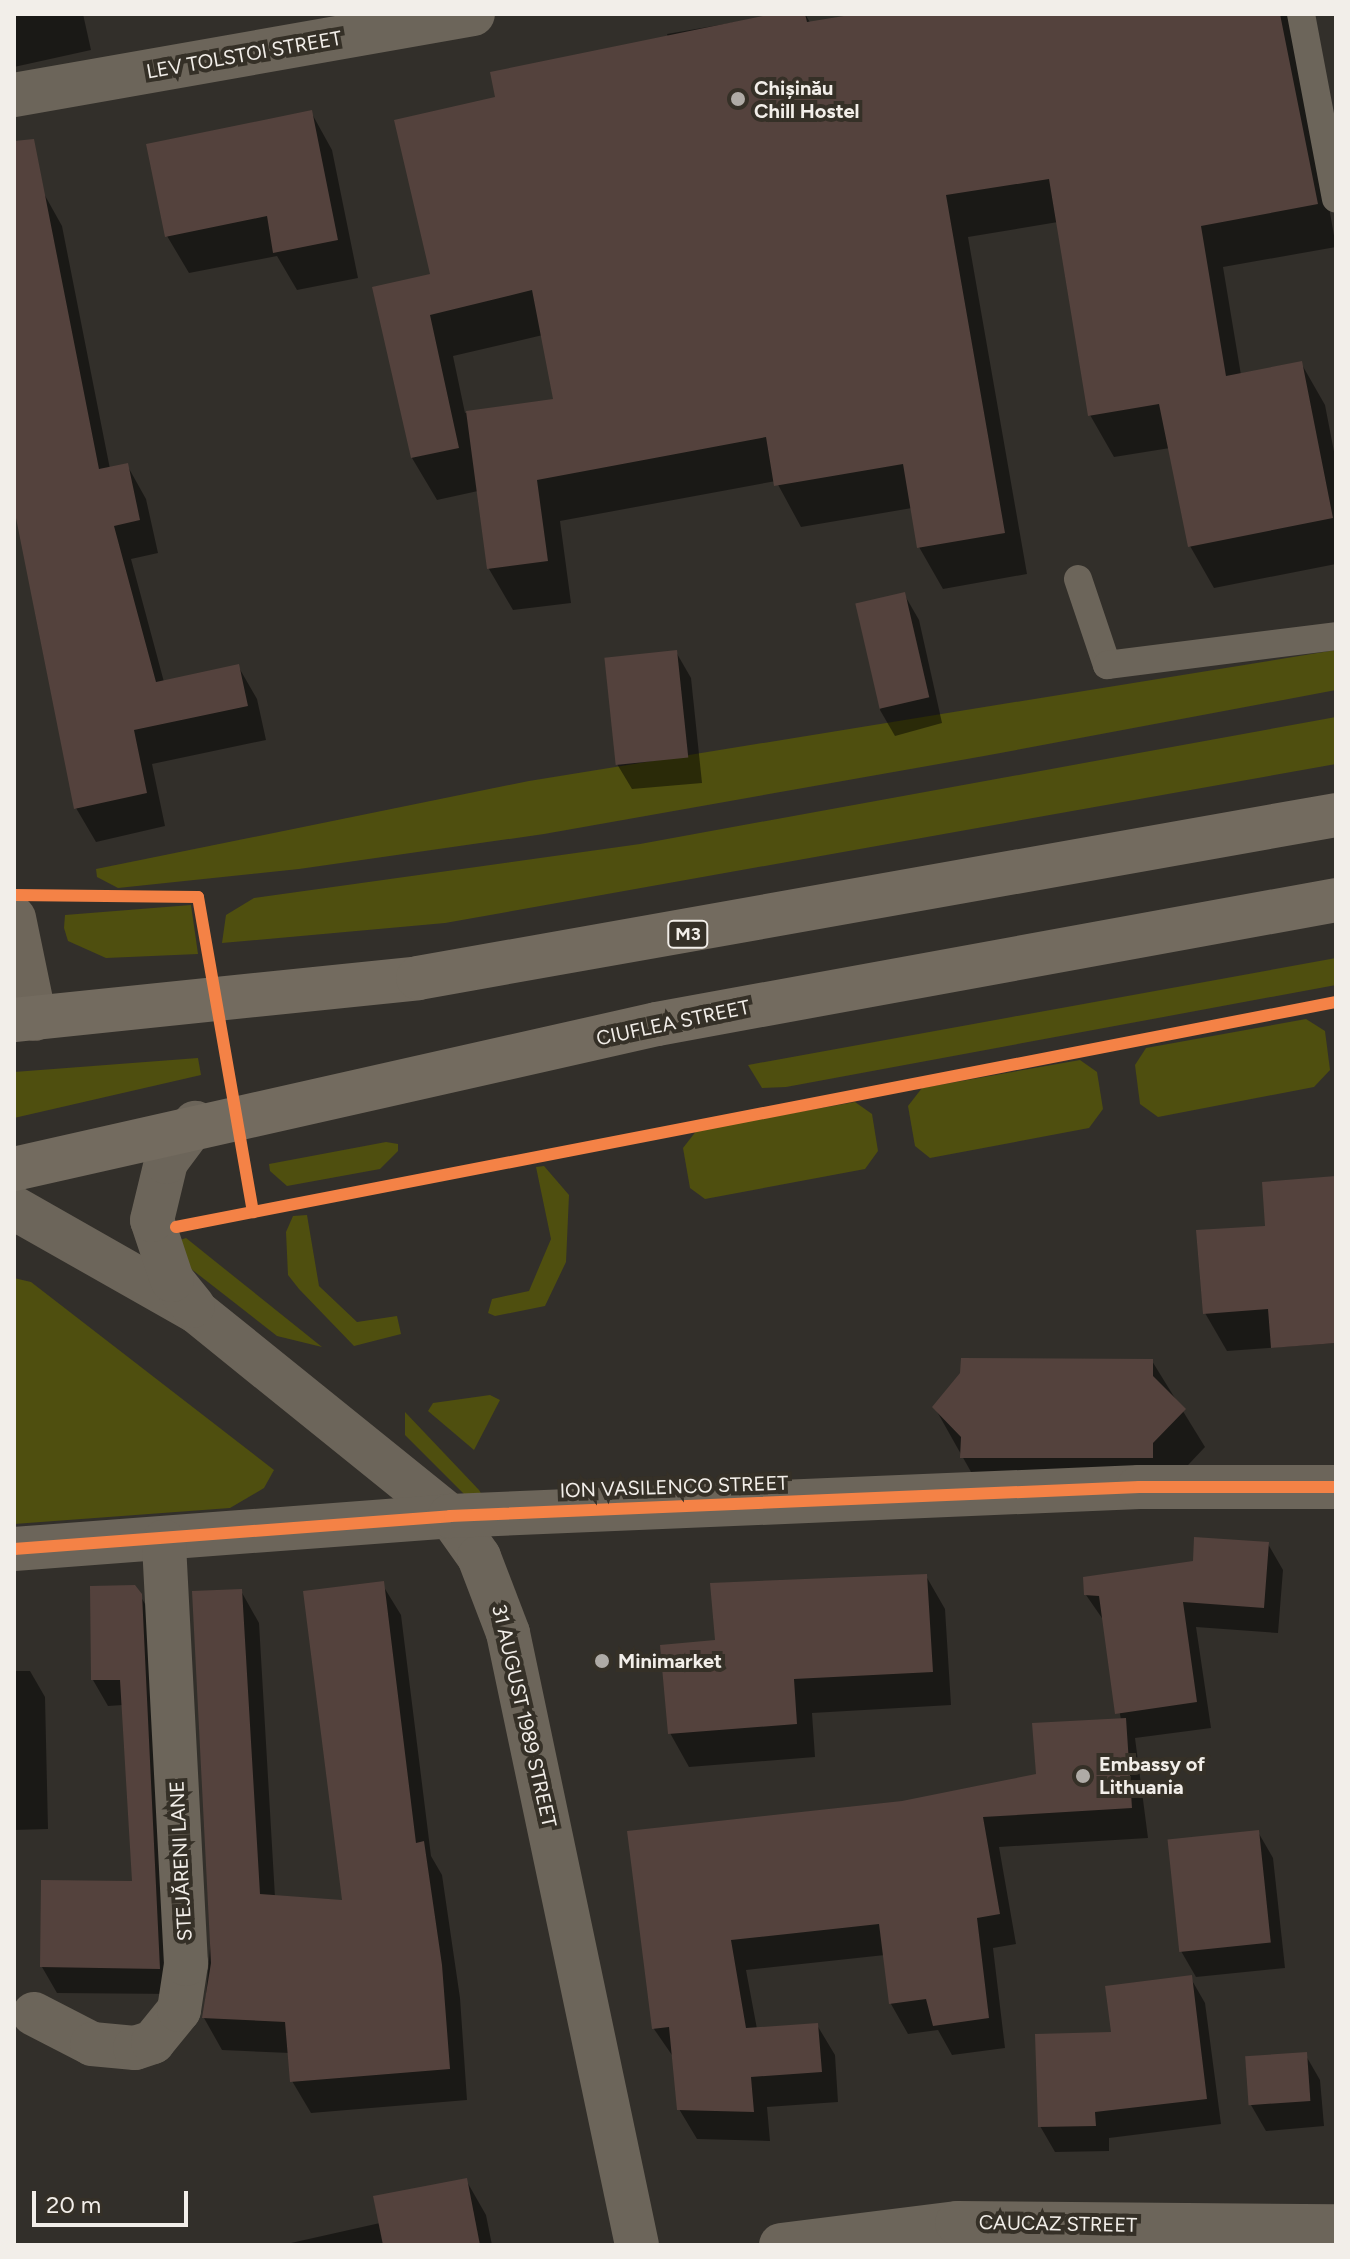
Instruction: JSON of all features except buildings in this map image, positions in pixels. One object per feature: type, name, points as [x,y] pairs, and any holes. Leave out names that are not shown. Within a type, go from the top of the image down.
[{"type":"highway","name":"M3","points":[[24,1020],[418,978],[1336,815]]},
{"type":"highway","name":"CIUFLEA STREET","points":[[14,1169],[195,1123],[657,1024],[1336,900]]},
{"type":"street","name":"LEV TOLSTOI STREET","points":[[14,95],[473,14]]},
{"type":"street","points":[[14,918],[24,1020]]},
{"type":"street","name":"31 AUGUST 1989 STREET","points":[[195,1123],[166,1162],[152,1220],[172,1280],[197,1312]]},
{"type":"street","name":"31 AUGUST 1989 STREET","points":[[14,1208],[77,1237],[197,1312],[450,1516],[479,1557],[508,1633],[637,2245]]},
{"type":"street","name":"ION VASILENCO STREET","points":[[14,1549],[164,1542],[450,1516],[1139,1487],[1336,1487]]},
{"type":"street","name":"STEJĂRENI LANE","points":[[34,2014],[92,2044],[135,2048],[153,2042],[179,2010],[186,1964],[164,1542]]},
{"type":"street","name":"CAUCAZ STREET","points":[[781,2245],[957,2223],[1258,2236],[1336,2226]]},
{"type":"lane","points":[[1301,14],[1336,199]]},
{"type":"lane","points":[[1078,579],[1107,665],[1336,636]]},
{"type":"shaded area","points":[[1336,650],[1336,690],[984,756],[544,834],[299,869],[118,888],[97,877],[96,869],[529,781]]},
{"type":"shaded area","points":[[1336,717],[1336,764],[445,923],[222,943],[226,915],[254,898],[640,844]]},
{"type":"shaded area","points":[[191,905],[198,954],[106,958],[68,941],[64,928],[65,915]]},
{"type":"shaded area","points":[[1336,958],[1336,985],[786,1087],[762,1088],[748,1065]]},
{"type":"shaded area","points":[[1306,1019],[1325,1031],[1330,1070],[1314,1087],[1158,1117],[1140,1104],[1135,1065],[1146,1048]]},
{"type":"shaded area","points":[[198,1058],[201,1075],[14,1118],[14,1072]]},
{"type":"shaded area","points":[[1080,1060],[1097,1072],[1103,1109],[1089,1128],[930,1158],[915,1146],[908,1106],[922,1088]]},
{"type":"shaded area","points":[[855,1102],[872,1114],[878,1151],[865,1169],[705,1199],[690,1188],[683,1148],[697,1130]]},
{"type":"shaded area","points":[[386,1142],[398,1144],[398,1151],[380,1169],[287,1186],[270,1171],[269,1164]]},
{"type":"shaded area","points":[[544,1166],[569,1195],[566,1262],[545,1306],[495,1316],[488,1313],[492,1299],[529,1291],[551,1239],[536,1167]]},
{"type":"shaded area","points":[[307,1215],[319,1286],[357,1322],[397,1316],[401,1334],[354,1346],[299,1289],[288,1275],[286,1232],[293,1216]]},
{"type":"shaded area","points":[[186,1238],[322,1347],[277,1336],[190,1268],[180,1240]]},
{"type":"shaded area","points":[[14,1278],[31,1282],[274,1470],[264,1488],[230,1508],[14,1524]]},
{"type":"shaded area","points":[[490,1395],[500,1400],[474,1450],[428,1411],[433,1403]]},
{"type":"shaded area","points":[[405,1412],[482,1495],[465,1495],[405,1435]]},
{"type":"cycle path","points":[[14,895],[198,897],[253,1212]]},
{"type":"cycle path","points":[[176,1227],[1336,1002]]},
{"type":"cycle path","points":[[14,1549],[450,1516],[1139,1487],[1336,1487]]},
{"type":"place","name":"Chișinău Chill Hostel","points":[[738,99]]},
{"type":"place","name":"Minimarket","points":[[602,1661]]},
{"type":"place","name":"Embassy of Lithuania","points":[[1083,1776]]}]
